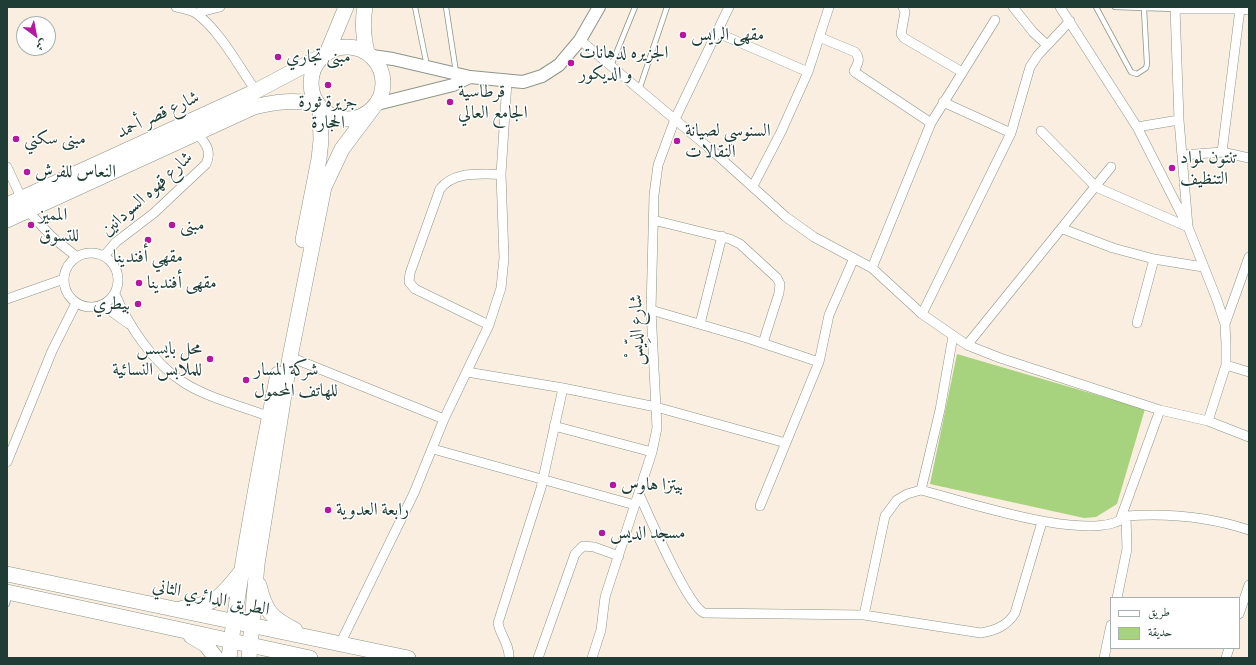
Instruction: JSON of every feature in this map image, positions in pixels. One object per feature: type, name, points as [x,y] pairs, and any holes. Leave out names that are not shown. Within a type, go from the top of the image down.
[{"type":"main road","points":[[346,7],[326,54],[316,66],[311,79],[312,92],[319,105],[330,115],[342,119],[361,116],[375,107]]},
{"type":"main road","points":[[250,651],[250,626],[274,419],[290,357],[324,187],[342,149],[375,107],[383,90],[383,76],[377,62],[370,54],[363,36],[365,7]]},
{"type":"main road","points":[[326,54],[347,47],[370,54]]},
{"type":"main road","name":"شارع قصر أحمد","points":[[7,220],[25,204],[256,91],[326,54]]},
{"type":"main road","name":"شارع قصر أحمد","points":[[7,205],[25,204],[198,134],[254,107],[278,101],[295,100],[319,105]]},
{"type":"main road","points":[[229,658],[233,622],[242,571],[274,419],[319,159],[321,140],[319,105]]},
{"type":"main road","points":[[257,564],[262,600],[271,615],[278,622],[316,640]]},
{"type":"main road","points":[[168,608],[185,608],[210,603],[225,593],[242,571]]},
{"type":"main road","name":"الطريق الدائري الثاني","points":[[8,572],[250,626],[408,658]]},
{"type":"main road","name":"الطريق الدائري الثاني","points":[[8,596],[231,641],[250,651],[310,658]]},
{"type":"main road","points":[[162,626],[187,634],[206,645],[216,658]]},
{"type":"street","points":[[176,7],[196,13],[216,34],[256,91]]},
{"type":"street","points":[[196,13],[220,7]]},
{"type":"street","points":[[370,54],[470,77],[507,82],[523,82],[542,76],[559,64],[580,40],[599,7]]},
{"type":"street","name":"شارع الدِّيسْ","points":[[592,658],[601,630],[605,598],[652,452],[657,428],[651,310],[654,195],[658,165],[675,119],[718,33],[729,7]]},
{"type":"street","points":[[903,7],[905,12],[901,34],[904,38],[962,72]]},
{"type":"street","points":[[1013,7],[1033,32],[1047,45]]},
{"type":"street","points":[[1060,7],[1070,20],[1137,127],[1188,227],[1224,324],[1226,365],[1208,421]]},
{"type":"street","points":[[753,186],[808,72],[819,37],[825,8]]},
{"type":"street","points":[[1188,227],[1179,120],[1175,8],[1244,9],[1222,152]]},
{"type":"street","points":[[872,268],[932,123],[995,20]]},
{"type":"street","points":[[922,314],[1011,133],[1030,67],[1047,45],[1070,20]]},
{"type":"street","points":[[718,33],[808,72]]},
{"type":"street","points":[[819,37],[856,52],[859,62],[854,71],[856,73],[932,123]]},
{"type":"street","points":[[580,40],[610,67],[675,119],[753,186],[786,217],[814,237],[872,268],[922,314],[967,345],[1000,358],[1160,410],[1208,421],[1249,437]]},
{"type":"street","points":[[375,107],[453,85],[470,77]]},
{"type":"street","points":[[340,644],[414,493],[444,419],[489,325],[501,288],[504,258],[501,174],[507,82]]},
{"type":"street","points":[[944,102],[1011,133]]},
{"type":"street","points":[[1137,127],[1179,120]]},
{"type":"street","points":[[1041,131],[1096,187],[1188,227]]},
{"type":"street","name":"شارع قهوه السودانين","points":[[104,256],[120,238],[154,213],[206,164],[210,156],[208,147],[198,134]]},
{"type":"street","points":[[1183,154],[1222,152],[1249,158]]},
{"type":"street","points":[[7,167],[25,204],[52,237],[77,257]]},
{"type":"street","points":[[967,345],[1063,229],[1111,167]]},
{"type":"street","points":[[489,325],[415,289],[409,282],[410,274],[440,189],[446,181],[463,175],[501,174]]},
{"type":"street","points":[[653,220],[722,236],[740,244],[777,278],[780,284],[779,293],[764,343]]},
{"type":"street","points":[[1063,229],[1113,248],[1154,259],[1203,267]]},
{"type":"street","points":[[700,324],[722,236]]},
{"type":"street","points":[[86,254],[104,256],[111,261],[117,272],[118,286],[115,294],[110,301],[102,305],[85,307],[76,303],[70,297],[66,289],[64,279],[70,263],[77,257],[86,254]]},
{"type":"street","points":[[1224,324],[1249,257]]},
{"type":"street","points":[[760,506],[819,362],[829,315],[854,258]]},
{"type":"street","points":[[1137,323],[1154,259]]},
{"type":"street","points":[[7,299],[64,279]]},
{"type":"street","points":[[115,294],[130,325],[164,367],[183,382],[274,419]]},
{"type":"street","points":[[7,462],[52,351],[76,303]]},
{"type":"street","points":[[102,305],[130,325]]},
{"type":"street","points":[[651,310],[764,343],[819,362]]},
{"type":"street","points":[[920,490],[940,410],[953,336]]},
{"type":"street","points":[[290,357],[444,419]]},
{"type":"street","points":[[1226,365],[1249,372]]},
{"type":"street","points":[[467,372],[563,388],[656,407],[786,443]]},
{"type":"street","points":[[509,658],[507,645],[501,634],[498,623],[543,480],[563,388]]},
{"type":"street","points":[[1117,597],[1127,549],[1123,519],[1160,410]]},
{"type":"street","points":[[554,426],[652,452]]},
{"type":"street","points":[[433,449],[635,505]]},
{"type":"street","points":[[864,615],[885,516],[897,500],[907,494],[920,490],[1042,522],[1099,526],[1146,514],[1214,521],[1249,530]]},
{"type":"street","points":[[639,494],[684,588],[700,611],[720,613],[864,615],[981,633],[999,628],[1009,623],[1016,613],[1042,522]]},
{"type":"street","points":[[538,658],[575,554],[583,546],[594,547],[618,556]]},
{"type":"street","points":[[1240,611],[1249,585]]},
{"type":"street","points":[[1104,658],[1110,630]]},
{"type":"lane","points":[[416,7],[427,67]]},
{"type":"lane","points":[[446,7],[456,74]]},
{"type":"lane","points":[[610,67],[635,7]]},
{"type":"lane","points":[[639,90],[667,7]]},
{"type":"lane","points":[[1096,7],[1131,72],[1137,74],[1146,68],[1147,64],[1144,8]]},
{"type":"lane","points":[[1115,7],[1175,8]]},
{"type":"green space","points":[[957,354],[1145,409],[1117,504],[1096,517],[1084,518],[930,484]]},
{"type":"place","name":"مقهى الرايس","points":[[683,35]]},
{"type":"place","name":"مبنى تجاري","points":[[278,57]]},
{"type":"place","name":"الجزيره لدهانات و الديكور","points":[[571,63]]},
{"type":"place","name":"جزيرة ثورة الحجارة","points":[[328,85]]},
{"type":"place","name":"قرطاسية الجامع العالي","points":[[450,102]]},
{"type":"place","name":"مبنى سكني","points":[[16,139]]},
{"type":"place","name":"السنوسي لصيانة النقالات","points":[[677,141]]},
{"type":"place","name":"تنتون لمواد التنظيف","points":[[1172,168]]},
{"type":"place","name":"النعاس للفرش","points":[[27,172]]},
{"type":"place","name":"المميز للتسوق","points":[[31,225]]},
{"type":"place","name":"مبنى","points":[[172,225]]},
{"type":"place","name":"مقهي أفندينا","points":[[148,240]]},
{"type":"place","name":"مقهى أفندينا","points":[[139,283]]},
{"type":"place","name":"بيطري","points":[[138,304]]},
{"type":"place","name":"محل بايسس للملابس النسائية","points":[[210,359]]},
{"type":"place","name":"شركة المسار للهاتف المحمول","points":[[246,380]]},
{"type":"place","name":"بيتزا هاوس","points":[[613,485]]},
{"type":"place","name":"رابعة العدوية","points":[[328,510]]},
{"type":"place","name":"مسجد الديس","points":[[602,533]]}]
